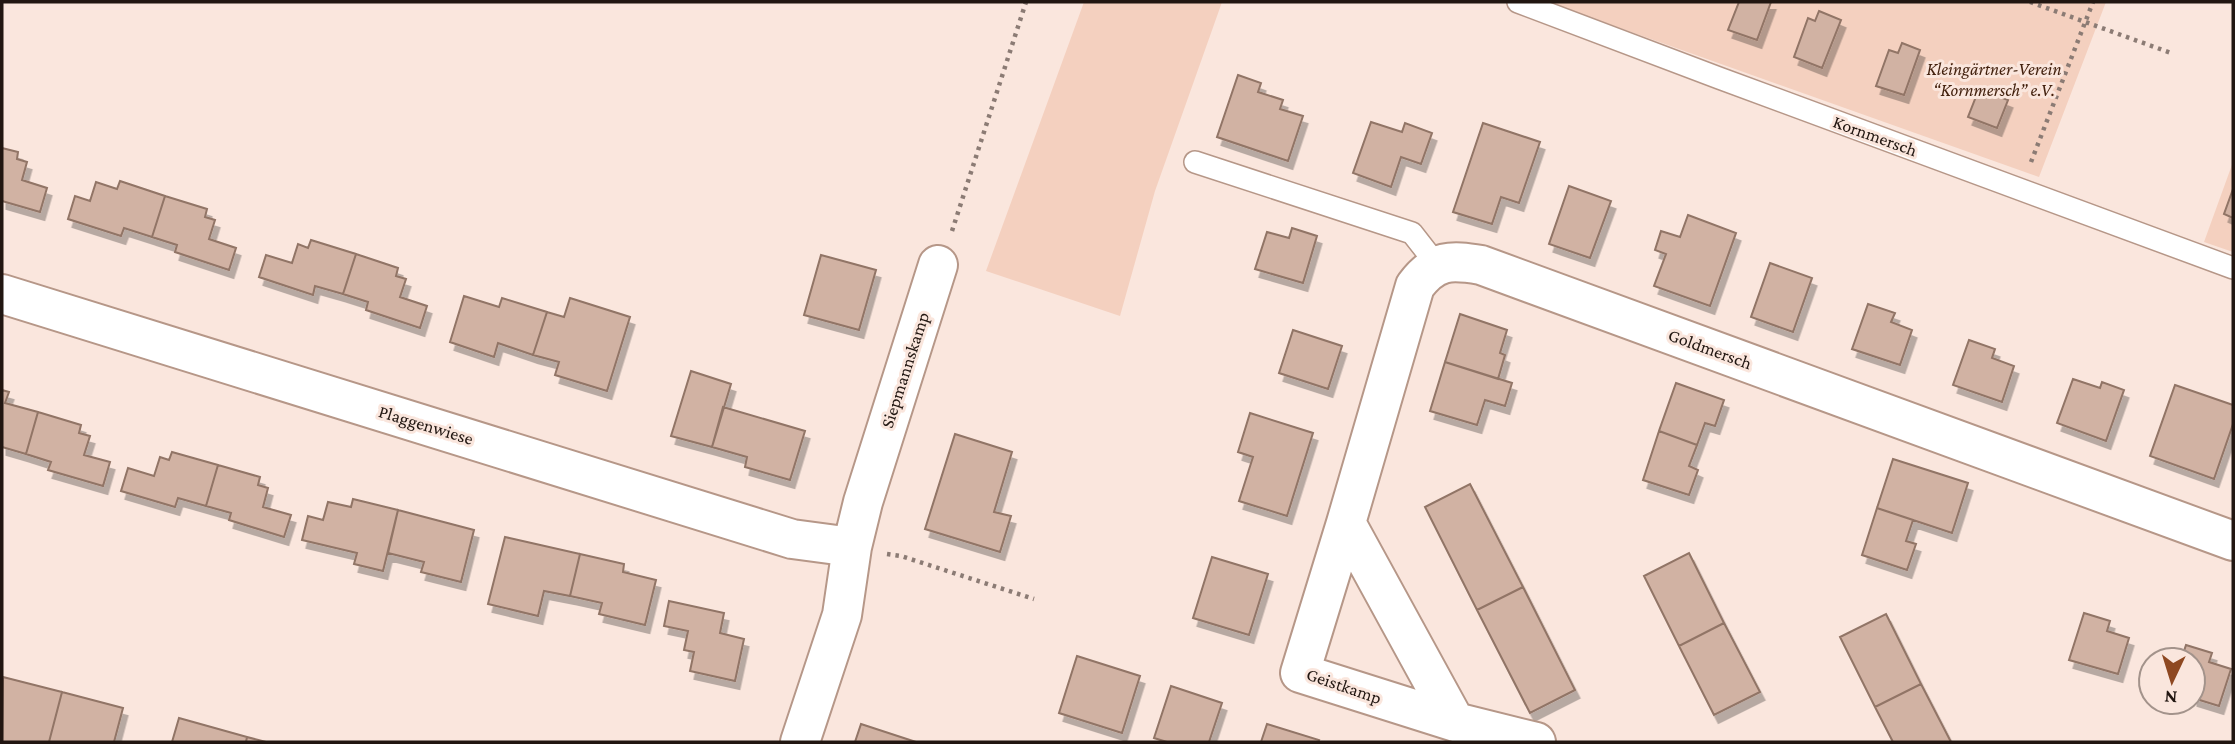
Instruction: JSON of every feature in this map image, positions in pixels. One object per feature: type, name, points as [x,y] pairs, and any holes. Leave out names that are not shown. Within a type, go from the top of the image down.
[{"type":"street","name":"Goldmersch","points":[[1437,265],[1454,261],[1481,265],[2233,541]]},
{"type":"street","name":"Siepmannskamp","points":[[800,742],[842,615],[852,547],[863,502],[939,265]]},
{"type":"street","name":"Geistkamp","points":[[1437,265],[1424,274],[1415,286],[1300,673],[1455,722],[1536,742]]},
{"type":"street","name":"Plaggenwiese","points":[[2,294],[792,539],[852,547]]},
{"type":"street","points":[[1346,523],[1455,722]]},
{"type":"lane","name":"Kornmersch","points":[[1518,2],[2233,268]]},
{"type":"lane","points":[[1195,162],[1412,233],[1437,265]]},
{"type":"path","points":[[939,265],[957,218],[1026,2]]},
{"type":"path","points":[[2030,2],[2171,53]]},
{"type":"path","points":[[2021,190],[2093,2]]},
{"type":"path","points":[[901,556],[1034,599]]},
{"type":"green space","points":[[1084,2],[1222,2],[1155,191],[1120,316],[986,271]]},
{"type":"green space","name":"Kleingärtner-Verein “Kornmersch” e.V.","points":[[1547,2],[2106,2],[2039,177]]},
{"type":"green space","points":[[2233,162],[2233,252],[2204,242]]},
{"type":"building","points":[[1739,2],[1771,2],[1757,40],[1728,30]]},
{"type":"building","points":[[1819,11],[1841,20],[1822,68],[1794,57],[1808,18],[1815,21]]},
{"type":"building","points":[[1902,43],[1920,50],[1904,95],[1876,86],[1889,50],[1898,53]]},
{"type":"building","points":[[1238,75],[1261,83],[1258,92],[1283,100],[1280,109],[1303,116],[1288,161],[1217,137]]},
{"type":"building","points":[[1979,89],[2008,100],[1997,128],[1968,117]]},
{"type":"building","points":[[1371,122],[1402,132],[1405,123],[1432,133],[1421,164],[1401,157],[1391,187],[1353,173]]},
{"type":"building","points":[[1483,123],[1540,142],[1519,203],[1501,197],[1492,224],[1453,212]]},
{"type":"building","points":[[2,148],[18,152],[17,159],[27,162],[22,180],[47,188],[40,212],[2,201]]},
{"type":"building","points":[[120,181],[165,196],[152,237],[124,228],[121,236],[68,219],[75,196],[90,201],[96,182],[117,189]]},
{"type":"building","points":[[1569,186],[1611,201],[1590,258],[1549,244]]},
{"type":"building","points":[[2233,189],[2233,218],[2224,214]]},
{"type":"building","points":[[165,196],[207,209],[205,217],[215,220],[209,239],[236,248],[229,270],[175,252],[177,245],[152,237]]},
{"type":"building","points":[[1688,215],[1736,233],[1710,306],[1654,286],[1666,254],[1655,250],[1661,231],[1680,237]]},
{"type":"building","points":[[1292,228],[1317,236],[1303,283],[1255,269],[1267,232],[1289,238]]},
{"type":"building","points":[[311,240],[356,254],[343,294],[315,286],[313,295],[259,277],[266,255],[292,263],[298,244],[308,248]]},
{"type":"building","points":[[356,254],[398,268],[396,276],[406,279],[400,297],[427,306],[420,328],[366,310],[368,302],[343,294]]},
{"type":"building","points":[[821,255],[876,270],[859,330],[804,315]]},
{"type":"building","points":[[1770,263],[1812,278],[1793,332],[1751,317]]},
{"type":"building","points":[[464,296],[499,307],[502,298],[547,312],[533,355],[498,343],[494,357],[450,342]]},
{"type":"building","points":[[570,298],[630,317],[607,391],[555,375],[559,362],[533,355],[547,312],[564,317]]},
{"type":"building","points":[[1868,304],[1895,313],[1891,322],[1912,330],[1900,365],[1852,349]]},
{"type":"building","points":[[1460,314],[1507,330],[1500,353],[1505,355],[1498,379],[1445,362]]},
{"type":"building","points":[[1293,330],[1342,346],[1328,389],[1279,373]]},
{"type":"building","points":[[1969,340],[1995,349],[1992,358],[2014,366],[2002,402],[1953,385]]},
{"type":"building","points":[[1445,362],[1512,383],[1505,406],[1485,400],[1477,425],[1430,411]]},
{"type":"building","points":[[691,371],[731,384],[712,447],[671,436]]},
{"type":"building","points":[[2073,379],[2100,388],[2102,382],[2124,390],[2106,441],[2057,423]]},
{"type":"building","points":[[1676,383],[1724,400],[1715,426],[1705,423],[1697,445],[1659,431]]},
{"type":"building","points":[[2175,385],[2233,405],[2233,424],[2214,479],[2150,456]]},
{"type":"building","points":[[2,390],[9,392],[5,403],[38,412],[26,454],[2,447]]},
{"type":"building","points":[[723,407],[805,431],[790,480],[745,467],[747,457],[712,447]]},
{"type":"building","points":[[38,412],[81,425],[79,433],[90,436],[84,455],[110,462],[103,486],[48,470],[51,462],[26,454]]},
{"type":"building","points":[[1250,413],[1313,433],[1287,516],[1239,501],[1253,457],[1238,452]]},
{"type":"building","points":[[1659,431],[1697,445],[1689,466],[1698,470],[1689,495],[1643,480]]},
{"type":"building","points":[[955,434],[1012,452],[994,512],[1011,516],[1000,552],[925,529]]},
{"type":"building","points":[[172,452],[218,465],[206,506],[178,498],[175,507],[121,491],[128,468],[154,476],[160,457],[169,460]]},
{"type":"building","points":[[1893,459],[1968,483],[1952,533],[1877,508]]},
{"type":"building","points":[[218,465],[260,477],[258,485],[268,488],[263,507],[291,515],[284,537],[229,520],[231,513],[206,506]]},
{"type":"building","points":[[1470,484],[1523,587],[1477,610],[1425,507]]},
{"type":"building","points":[[353,499],[398,510],[383,571],[354,564],[357,553],[302,540],[308,516],[323,520],[328,502],[351,507]]},
{"type":"building","points":[[1877,508],[1913,520],[1906,541],[1916,544],[1907,570],[1862,555]]},
{"type":"building","points":[[398,510],[474,530],[461,582],[421,572],[424,562],[388,553]]},
{"type":"building","points":[[505,537],[580,554],[570,596],[544,591],[538,616],[488,604]]},
{"type":"building","points":[[1689,553],[1724,623],[1679,646],[1644,576]]},
{"type":"building","points":[[580,554],[624,564],[623,572],[656,580],[645,625],[599,614],[602,603],[570,596]]},
{"type":"building","points":[[1212,557],[1268,574],[1249,635],[1193,618]]},
{"type":"building","points":[[1523,587],[1575,690],[1530,713],[1477,610]]},
{"type":"building","points":[[669,601],[724,613],[720,633],[744,639],[735,681],[690,671],[694,652],[684,650],[688,631],[664,626]]},
{"type":"building","points":[[2084,613],[2110,621],[2107,631],[2129,638],[2118,674],[2069,660]]},
{"type":"building","points":[[1886,614],[1921,684],[1875,707],[1840,637]]},
{"type":"building","points":[[1724,623],[1760,692],[1714,715],[1679,646]]},
{"type":"building","points":[[2207,651],[2212,653],[2209,662],[2231,669],[2219,706],[2207,702]]},
{"type":"building","points":[[1077,656],[1140,676],[1122,733],[1059,713]]},
{"type":"building","points":[[3,677],[62,692],[49,742],[2,742]]},
{"type":"building","points":[[1921,684],[1951,742],[1893,742],[1875,707]]},
{"type":"building","points":[[1171,686],[1222,703],[1209,742],[1167,742],[1154,738]]},
{"type":"building","points":[[62,692],[123,708],[114,742],[49,742]]},
{"type":"building","points":[[179,718],[247,737],[246,742],[172,742]]},
{"type":"building","points":[[861,724],[916,742],[855,742]]},
{"type":"building","points":[[1267,724],[1319,740],[1261,742]]},
{"type":"building","points":[[247,737],[266,742],[246,742]]}]
